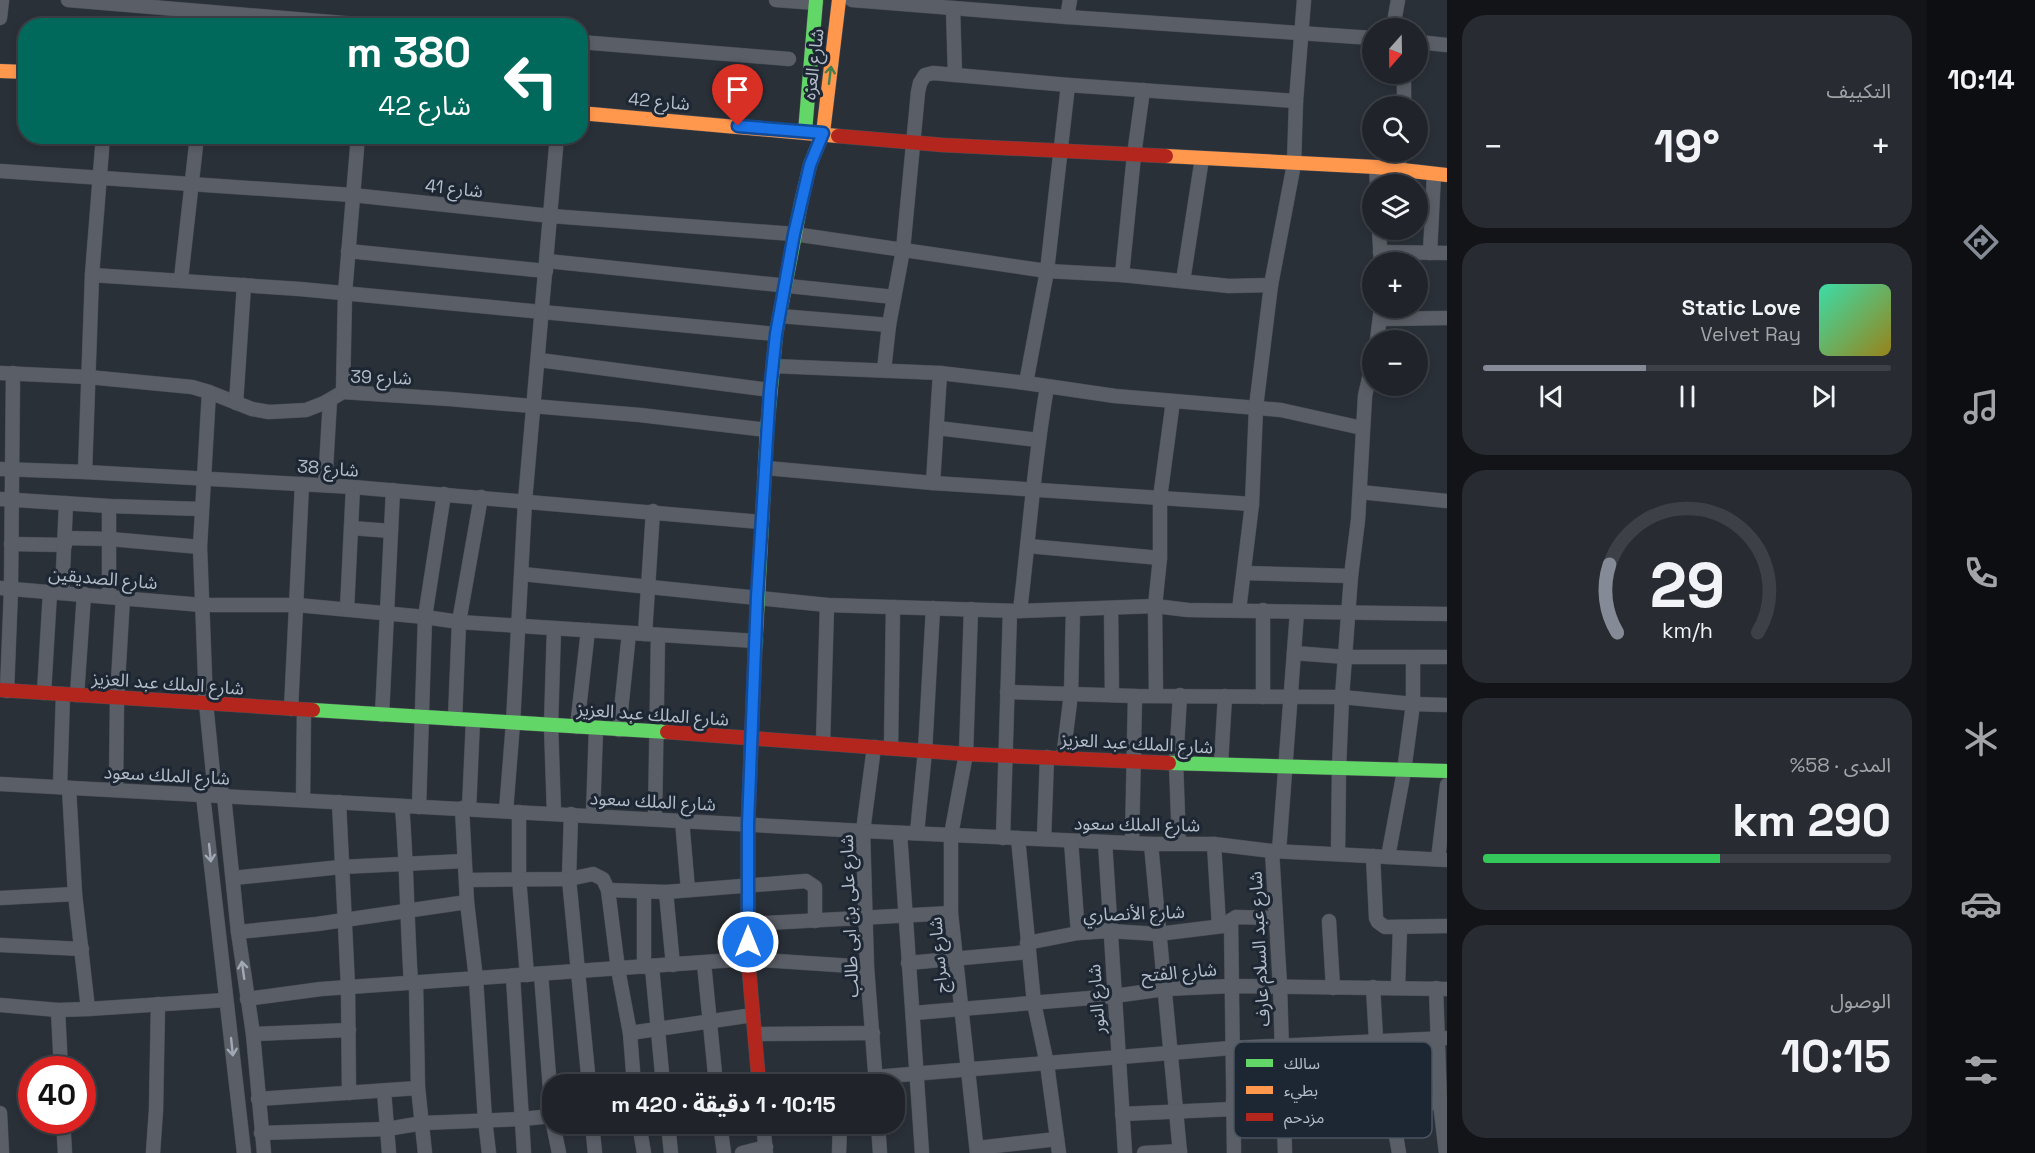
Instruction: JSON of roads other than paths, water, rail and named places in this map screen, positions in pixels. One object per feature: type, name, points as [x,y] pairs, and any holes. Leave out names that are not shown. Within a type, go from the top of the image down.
[{"type":"street","points":[[0,18],[2,0]]},
{"type":"street","points":[[68,0],[113,2],[267,18]]},
{"type":"street","points":[[251,15],[253,0]]},
{"type":"street","points":[[776,0],[816,2]]},
{"type":"street","name":"شارع العزه","points":[[758,1074],[748,959],[748,824],[757,597],[770,390],[776,334],[794,234],[810,165],[823,133],[839,0]]},
{"type":"street","points":[[852,0],[1362,37]]},
{"type":"street","points":[[1067,17],[1070,0]]},
{"type":"street","points":[[1239,610],[1252,504],[1256,407],[1271,285],[1294,164],[1296,101],[1304,0]]},
{"type":"street","points":[[1395,18],[1398,0]]},
{"type":"street","name":"شارع العزه","points":[[810,165],[805,132],[816,2]]},
{"type":"street","points":[[953,8],[955,75]]},
{"type":"street","points":[[588,43],[789,59]]},
{"type":"street","points":[[1428,43],[1447,45]]},
{"type":"street","points":[[0,71],[18,72]]},
{"type":"street","points":[[884,370],[889,325],[903,250],[918,92],[925,75],[933,73],[1068,86],[1296,101]]},
{"type":"street","points":[[1026,383],[1047,271],[1068,86]]},
{"type":"street","points":[[1122,275],[1143,90]]},
{"type":"street","name":"شارع 42","points":[[588,114],[943,145],[1376,167],[1441,174]]},
{"type":"street","points":[[85,472],[92,275],[102,144]]},
{"type":"street","points":[[181,279],[196,144]]},
{"type":"street","points":[[343,392],[345,293],[357,144]]},
{"type":"street","points":[[547,1074],[519,878],[513,811],[513,723],[525,501],[556,144]]},
{"type":"street","points":[[1183,281],[1202,158]]},
{"type":"street","points":[[1399,162],[1399,170]]},
{"type":"street","points":[[1376,167],[1376,174]]},
{"type":"street","name":"شارع 41","points":[[0,171],[352,195],[551,216],[794,234],[1047,271],[1122,275],[1228,286],[1271,285]]},
{"type":"street","points":[[1441,174],[1430,253],[1447,253]]},
{"type":"street","points":[[348,251],[786,285],[894,297]]},
{"type":"street","points":[[92,275],[181,279],[345,293],[776,334]]},
{"type":"street","points":[[236,403],[244,285]]},
{"type":"street","points":[[780,315],[889,325]]},
{"type":"street","points":[[1428,317],[1447,318]]},
{"type":"street","points":[[539,360],[770,390]]},
{"type":"street","points":[[773,366],[940,373],[1114,396],[1256,407],[1294,412],[1362,428]]},
{"type":"street","points":[[4,691],[7,373]]},
{"type":"street","name":"شارع 39","points":[[7,373],[88,377],[192,387],[269,412],[306,410],[343,392],[640,415],[767,430]]},
{"type":"street","points":[[933,483],[940,373]]},
{"type":"street","points":[[1003,838],[1008,692],[1015,611],[1028,546],[1038,440],[1047,387]]},
{"type":"street","points":[[209,392],[200,547],[206,703],[213,773],[224,796],[238,932],[253,1034],[264,1153]]},
{"type":"street","points":[[1338,854],[1342,697],[1351,576],[1358,520],[1365,396]]},
{"type":"street","points":[[325,485],[330,400]]},
{"type":"street","points":[[1156,696],[1155,606],[1160,558],[1161,498],[1173,401]]},
{"type":"street","points":[[937,428],[1038,440]]},
{"type":"street","points":[[766,468],[933,483],[1252,504]]},
{"type":"street","name":"شارع 38","points":[[6,469],[325,485],[653,511],[761,522]]},
{"type":"street","points":[[302,484],[297,605],[297,710],[303,800]]},
{"type":"street","points":[[347,609],[353,487]]},
{"type":"street","points":[[382,715],[393,490]]},
{"type":"street","points":[[1360,492],[1447,501]]},
{"type":"street","points":[[419,807],[425,617],[444,494]]},
{"type":"street","points":[[455,719],[459,622],[481,497]]},
{"type":"street","points":[[5,499],[201,509]]},
{"type":"street","points":[[44,693],[56,592],[65,541],[66,503]]},
{"type":"street","points":[[109,506],[116,597],[116,790]]},
{"type":"street","points":[[653,511],[648,588],[657,732],[655,819]]},
{"type":"street","points":[[351,528],[391,531]]},
{"type":"street","points":[[7,546],[110,539],[200,547]]},
{"type":"street","points":[[1028,546],[1160,558]]},
{"type":"street","points":[[1244,573],[1351,576]]},
{"type":"street","points":[[522,574],[826,605],[1015,611],[1155,606],[1188,610],[1447,614]]},
{"type":"street","name":"شارع الصديقين","points":[[5,589],[202,605],[297,605],[459,622],[756,642]]},
{"type":"street","points":[[84,594],[70,695],[64,788],[88,1009]]},
{"type":"street","points":[[823,743],[826,605]]},
{"type":"street","points":[[891,748],[892,607]]},
{"type":"street","points":[[917,833],[926,751],[933,608]]},
{"type":"street","name":"شارع سراج","points":[[971,609],[966,754],[951,835],[951,913],[977,1150]]},
{"type":"street","points":[[1111,609],[1112,695]]},
{"type":"street","points":[[1063,758],[1071,694],[1073,610]]},
{"type":"street","points":[[1263,610],[1263,697]]},
{"type":"street","name":"شارع عبد السلام عارف","points":[[1281,1042],[1276,851],[1297,612]]},
{"type":"street","points":[[554,628],[551,725],[554,813]]},
{"type":"street","points":[[577,727],[588,630]]},
{"type":"street","points":[[619,730],[629,633]]},
{"type":"street","points":[[1294,653],[1346,657],[1447,657]]},
{"type":"street","points":[[1388,857],[1404,771],[1413,704],[1413,658]]},
{"type":"street","name":"شارع الملك عبد العزيز","points":[[4,691],[551,725],[966,754],[1284,768],[1447,771]]},
{"type":"street","points":[[1008,692],[1136,696],[1342,697],[1447,705]]},
{"type":"street","points":[[1179,843],[1176,763],[1180,695]]},
{"type":"street","points":[[1132,843],[1136,696]]},
{"type":"street","points":[[1221,764],[1225,696]]},
{"type":"street","points":[[473,720],[465,809],[464,861],[476,979],[489,1153]]},
{"type":"street","points":[[593,816],[596,728]]},
{"type":"street","name":"شارع على بن ابى طالب","points":[[874,747],[863,831],[867,967],[875,1074]]},
{"type":"street","points":[[1044,839],[1047,757]]},
{"type":"street","points":[[213,773],[203,795],[244,1153]]},
{"type":"street","name":"شارع الملك سعود","points":[[0,784],[900,833],[1150,844],[1214,844],[1276,851],[1442,860]]},
{"type":"street","points":[[1442,860],[1447,785]]},
{"type":"street","points":[[339,802],[348,987],[349,1093]]},
{"type":"street","points":[[402,806],[406,863],[406,911],[414,983],[418,1088],[425,1153]]},
{"type":"street","points":[[571,814],[569,879],[588,1074]]},
{"type":"street","points":[[682,820],[688,890]]},
{"type":"street","points":[[900,833],[922,1153]]},
{"type":"street","points":[[977,1150],[1058,1146],[1047,1064],[1034,1003],[1018,838]]},
{"type":"street","points":[[1071,841],[1078,933]]},
{"type":"street","name":"شارع النور","points":[[1105,842],[1125,1153]]},
{"type":"street","points":[[1144,1153],[1180,1152],[1150,844]]},
{"type":"street","points":[[1214,844],[1232,986],[1234,1153]]},
{"type":"street","points":[[1373,856],[1378,922],[1385,927],[1447,926]]},
{"type":"street","points":[[233,878],[341,867],[464,861]]},
{"type":"street","points":[[466,880],[569,879],[596,874],[603,879],[608,890],[618,969],[630,1033],[633,1074]]},
{"type":"street","points":[[608,890],[644,893],[810,882],[816,890],[816,921]]},
{"type":"street","points":[[666,892],[673,965]]},
{"type":"street","points":[[644,893],[648,967],[659,1029],[662,1074]]},
{"type":"street","points":[[0,898],[75,894]]},
{"type":"street","points":[[238,932],[345,920],[467,902]]},
{"type":"street","points":[[747,924],[951,913]]},
{"type":"street","name":"شارع الأنصاري","points":[[908,963],[956,959],[1028,947],[1078,933],[1109,931],[1158,934],[1225,923],[1236,917],[1276,918]]},
{"type":"street","points":[[1329,921],[1333,988]]},
{"type":"street","points":[[1398,987],[1400,927]]},
{"type":"street","points":[[0,945],[82,949]]},
{"type":"street","points":[[247,999],[348,987],[748,959],[867,967]]},
{"type":"street","points":[[704,963],[715,1074]]},
{"type":"street","points":[[513,977],[524,1153]]},
{"type":"street","name":"شارع الفتح","points":[[914,1013],[1114,996],[1165,989],[1232,986],[1442,988]]},
{"type":"street","points":[[1373,987],[1375,1041]]},
{"type":"street","points":[[1442,988],[1446,1153]]},
{"type":"street","points":[[0,1005],[58,1010],[226,1000]]},
{"type":"street","points":[[153,1153],[158,1004]]},
{"type":"street","points":[[58,1010],[60,1056]]},
{"type":"street","points":[[630,1033],[753,1015]]},
{"type":"street","points":[[253,1034],[349,1030]]},
{"type":"street","points":[[755,1034],[873,1033]]},
{"type":"street","points":[[1359,1042],[1443,1038]]},
{"type":"street","points":[[905,1077],[1234,1048]]},
{"type":"street","points":[[258,1099],[418,1088]]},
{"type":"street","points":[[384,1091],[389,1153]]},
{"type":"street","points":[[1122,1114],[1233,1105]]},
{"type":"street","points":[[0,1113],[1,1150]]},
{"type":"street","points":[[261,1133],[387,1129],[423,1123],[542,1116]]},
{"type":"street","points":[[64,1134],[65,1153]]},
{"type":"street","points":[[556,1134],[559,1153]]},
{"type":"street","points":[[593,1134],[595,1153]]},
{"type":"street","points":[[641,1134],[644,1153]]},
{"type":"street","points":[[669,1134],[671,1153]]},
{"type":"street","points":[[721,1134],[723,1153]]},
{"type":"street","points":[[742,1153],[766,1150],[764,1134]]},
{"type":"street","points":[[839,1153],[840,1134]]},
{"type":"street","points":[[879,1134],[880,1153]]},
{"type":"street","name":"شارع عبد السلام عارف","points":[[1284,1138],[1285,1153]]},
{"type":"street","points":[[1394,1138],[1399,1153]]}]
